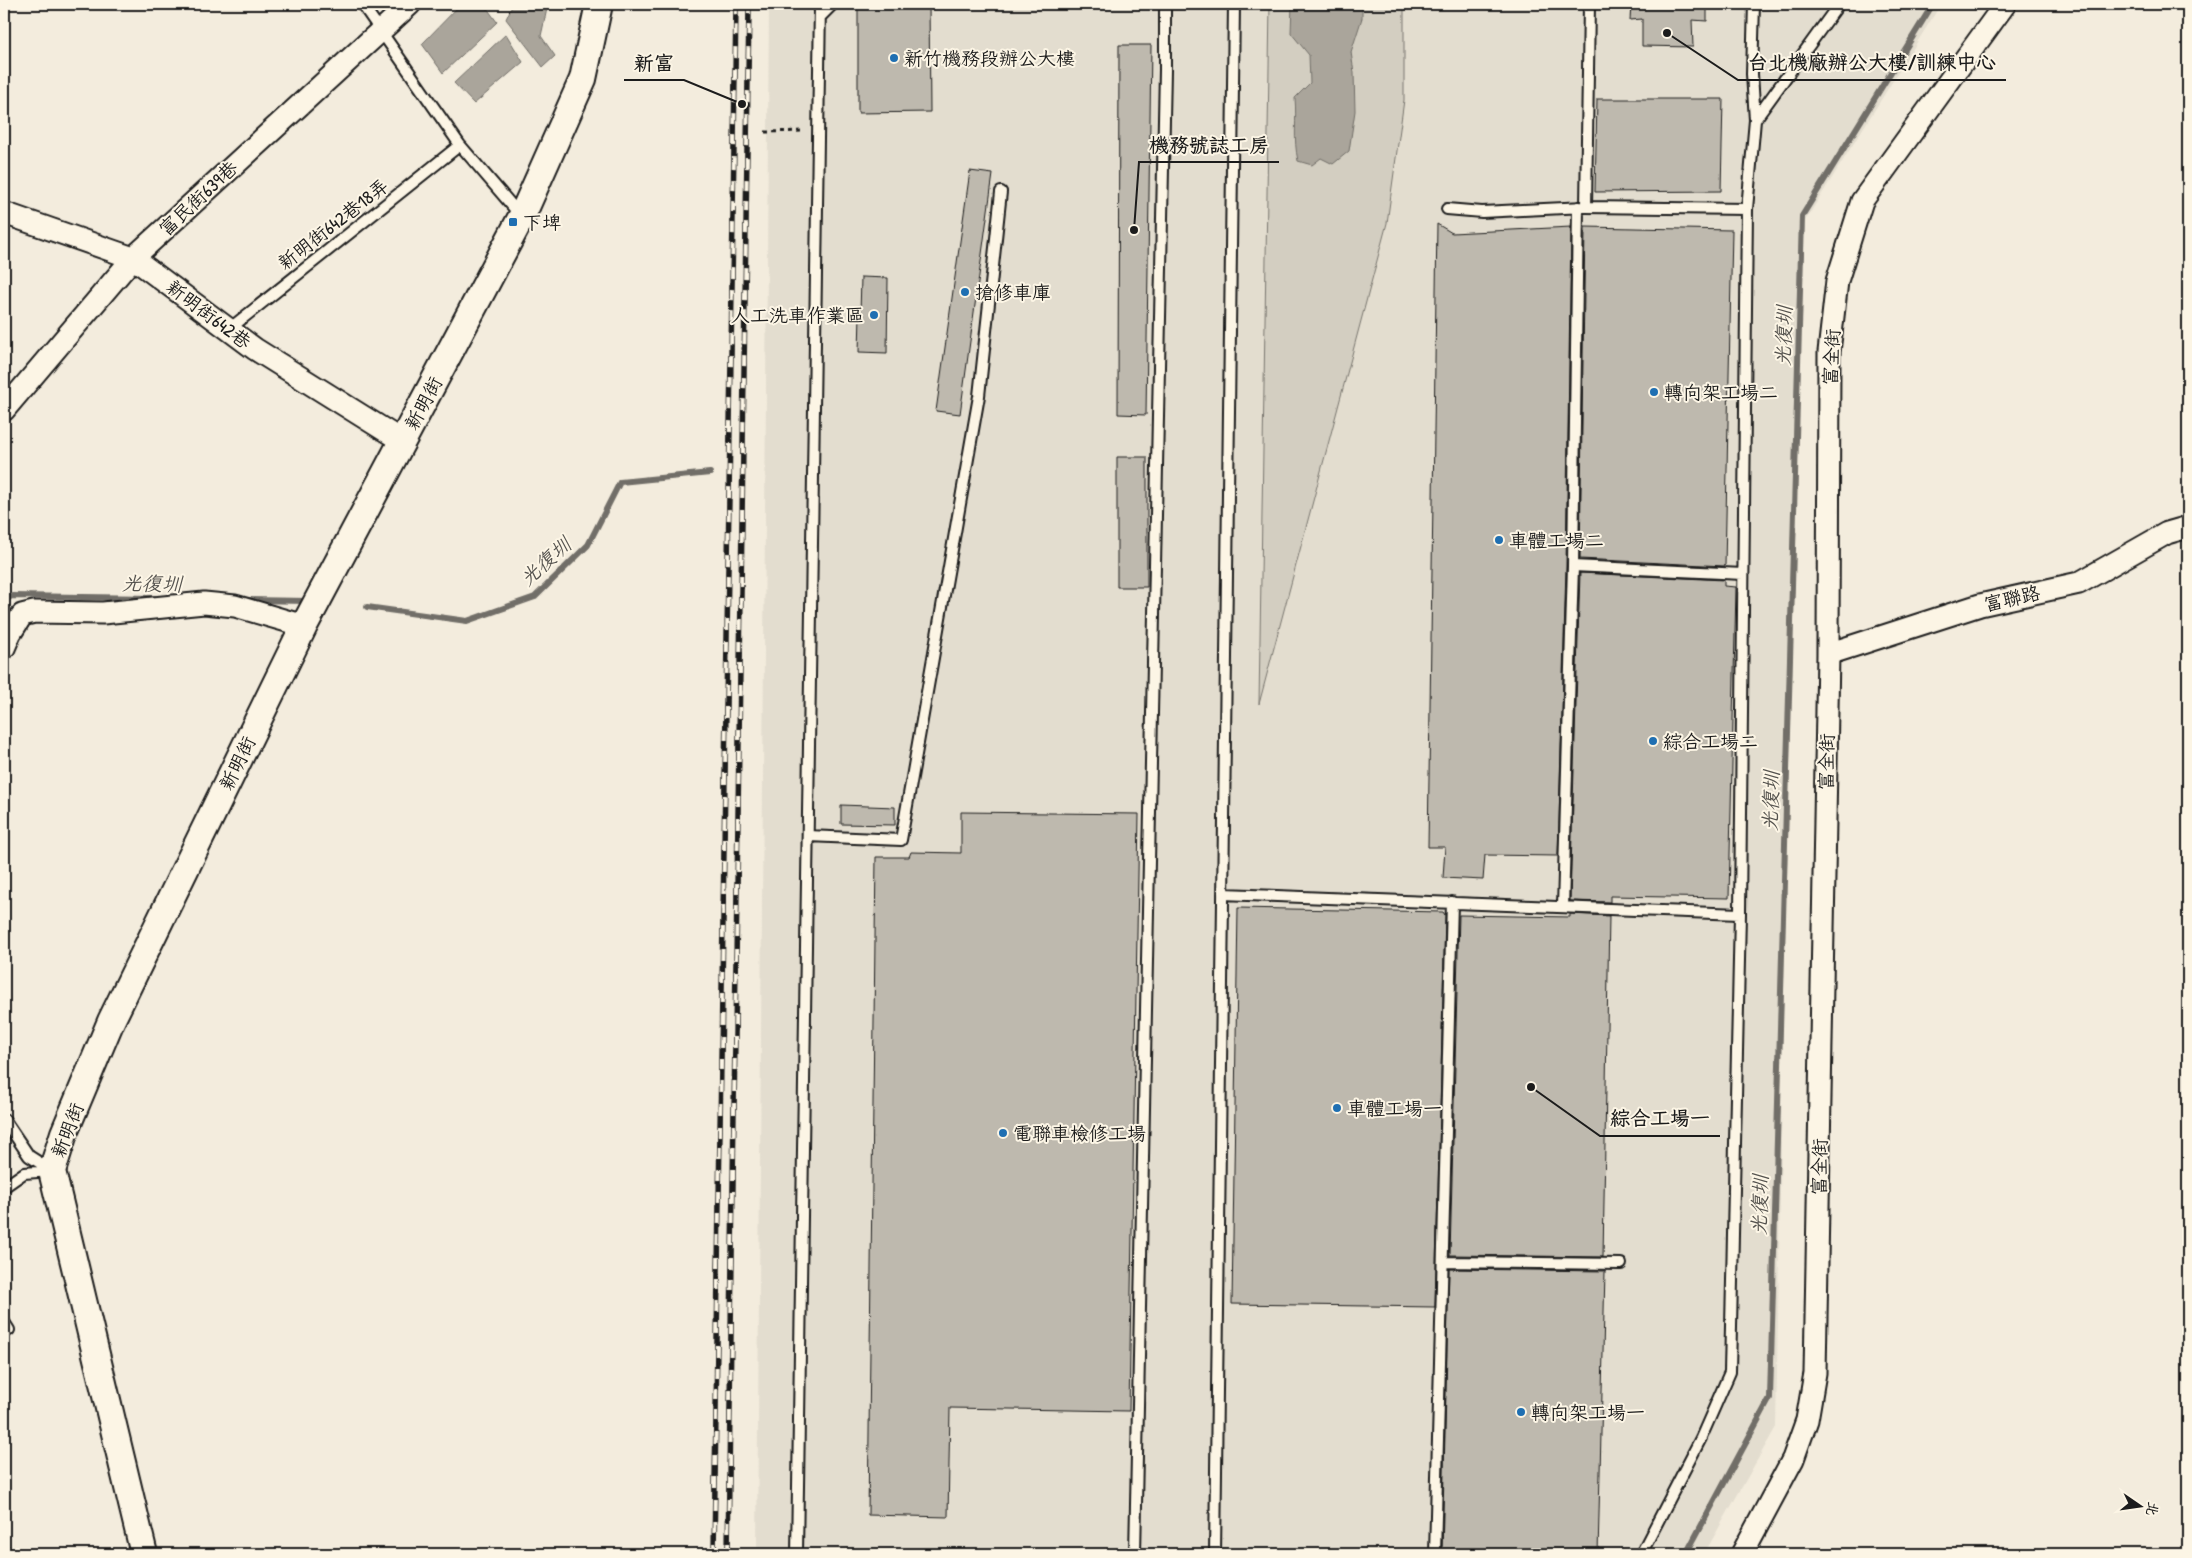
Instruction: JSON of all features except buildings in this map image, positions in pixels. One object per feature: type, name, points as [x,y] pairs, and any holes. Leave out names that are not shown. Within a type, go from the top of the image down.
[{"type":"street","name":"富民街639巷","points":[[4,410],[133,258],[410,4]]},
{"type":"street","name":"新明街","points":[[144,1554],[52,1171],[64,1133],[111,1021],[304,626],[522,216],[583,80],[599,4]]},
{"type":"street","name":"富全街","points":[[1742,1554],[1793,1459],[1807,1420],[1815,1373],[1828,654],[1829,352],[1837,281],[1862,201],[2005,4]]},
{"type":"street","name":"新明街642巷","points":[[4,213],[133,258],[255,349],[402,441]]},
{"type":"street","name":"富聯路","points":[[1828,654],[1980,605],[2079,583],[2167,533],[2188,526]]},
{"type":"street","points":[[4,648],[22,615],[34,612],[103,613],[204,603],[236,606],[304,626]]},
{"type":"lane","points":[[362,4],[460,145],[522,216]]},
{"type":"lane","points":[[797,1554],[820,4]]},
{"type":"lane","points":[[820,17],[833,4]]},
{"type":"lane","points":[[1135,1554],[1156,591],[1165,4]]},
{"type":"lane","points":[[1215,1554],[1234,4]]},
{"type":"lane","points":[[1563,907],[1589,4]]},
{"type":"lane","points":[[1642,1554],[1701,1438],[1730,1372],[1740,914],[1748,209],[1755,120],[1752,74],[1754,4]]},
{"type":"lane","points":[[1755,120],[1839,4]]},
{"type":"lane","name":"新明街642巷18弄","points":[[228,330],[460,145]]},
{"type":"lane","points":[[808,836],[900,840],[979,396],[1001,192]]},
{"type":"lane","points":[[1447,208],[1482,212],[1582,207],[1748,209]]},
{"type":"lane","points":[[1573,566],[1744,574]]},
{"type":"lane","points":[[1223,894],[1740,914]]},
{"type":"lane","points":[[1435,1554],[1452,902]]},
{"type":"lane","points":[[4,1119],[29,1156],[52,1171]]},
{"type":"lane","points":[[4,1186],[24,1173],[52,1171]]},
{"type":"lane","points":[[1443,1262],[1621,1264]]},
{"type":"lane","points":[[4,1552],[10,1554]]},
{"type":"path","points":[[765,132],[819,130]]},
{"type":"shaded area","points":[[461,4],[484,4],[497,22],[443,73],[422,44]]},
{"type":"shaded area","points":[[513,4],[548,4],[541,36],[555,56],[543,67],[506,19]]},
{"type":"shaded area","points":[[769,4],[1941,4],[1805,221],[1789,672],[1776,1427],[1704,1554],[757,1554]]},
{"type":"shaded area","points":[[1270,4],[1404,4],[1404,100],[1387,223],[1259,704]]},
{"type":"shaded area","points":[[1292,4],[1362,4],[1362,18],[1351,52],[1354,73],[1355,111],[1349,151],[1333,164],[1321,158],[1312,165],[1298,161],[1295,98],[1310,83],[1309,55],[1291,33]]},
{"type":"shaded area","points":[[506,34],[523,62],[474,104],[454,83]]},
{"type":"waterway","name":"光復圳","points":[[1686,1554],[1770,1398],[1802,216],[1933,4]]},
{"type":"waterway","name":"光復圳","points":[[367,607],[467,621],[535,597],[588,545],[620,482],[710,473]]},
{"type":"waterway","name":"光復圳","points":[[4,600],[12,596],[154,598]]},
{"type":"waterway","name":"光復圳","points":[[244,600],[309,601]]},
{"type":"railway","points":[[714,1554],[736,4]]},
{"type":"railway","points":[[728,1554],[749,4]]},
{"type":"place","name":"台北機廠辦公大樓/訓練中心","points":[[1667,33]]},
{"type":"place","name":"新竹機務段辦公大樓","points":[[894,58]]},
{"type":"place","name":"新富","points":[[742,104]]},
{"type":"place","name":"下埤","points":[[513,222]]},
{"type":"place","name":"機務號誌工房","points":[[1134,230]]},
{"type":"place","name":"搶修車庫","points":[[965,292]]},
{"type":"place","name":"人工洗車作業區","points":[[874,315]]},
{"type":"place","name":"轉向架工場二","points":[[1654,392]]},
{"type":"place","name":"車體工場二","points":[[1499,540]]},
{"type":"place","name":"綜合工場二","points":[[1653,741]]},
{"type":"place","name":"綜合工場一","points":[[1531,1087]]},
{"type":"place","name":"車體工場一","points":[[1337,1108]]},
{"type":"place","name":"電聯車檢修工場","points":[[1003,1133]]},
{"type":"place","name":"轉向架工場一","points":[[1521,1412]]}]
